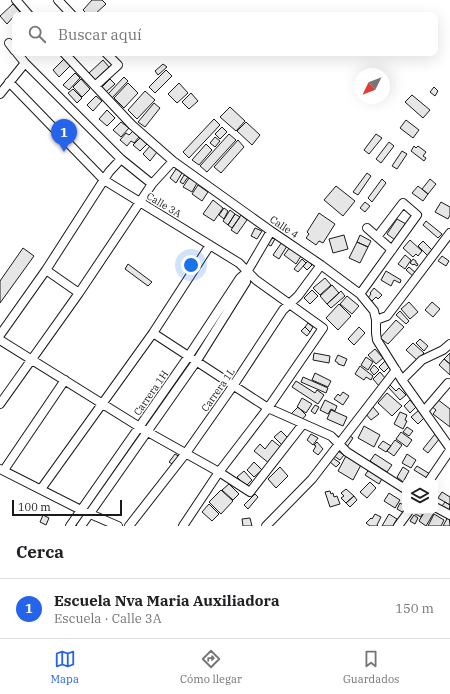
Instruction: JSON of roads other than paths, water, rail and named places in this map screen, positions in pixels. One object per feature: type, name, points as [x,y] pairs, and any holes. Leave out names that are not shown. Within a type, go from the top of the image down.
[{"type":"street","points":[[16,0],[26,12]]},
{"type":"street","points":[[58,0],[69,12]]},
{"type":"street","points":[[9,43],[12,47]]},
{"type":"street","points":[[19,56],[120,158],[152,184]]},
{"type":"street","name":"Calle 4","points":[[67,56],[132,125],[173,161],[271,231],[321,264],[360,294],[374,311],[377,340],[402,380],[450,449]]},
{"type":"street","points":[[95,86],[118,65],[109,56]]},
{"type":"street","points":[[0,94],[25,63]]},
{"type":"street","name":"Calle 3A","points":[[9,82],[104,180],[238,263],[256,280],[323,328],[268,408]]},
{"type":"street","points":[[0,336],[46,270],[104,180],[120,158]]},
{"type":"street","points":[[0,404],[33,360],[152,184],[173,161]]},
{"type":"street","points":[[360,294],[417,215],[403,203],[377,237]]},
{"type":"street","points":[[367,228],[392,250]]},
{"type":"street","name":"Carrera 1H","points":[[81,526],[188,357],[240,278],[247,272],[271,231]]},
{"type":"street","points":[[376,320],[387,316],[450,233]]},
{"type":"street","points":[[41,489],[153,333],[210,245]]},
{"type":"street","name":"Carrera 1L","points":[[130,526],[186,453],[234,386],[283,310],[298,296],[321,264]]},
{"type":"street","points":[[46,270],[79,293]]},
{"type":"street","name":"Carrera 1H","points":[[70,526],[143,429],[196,362],[246,282],[247,272]]},
{"type":"street","points":[[153,333],[268,408],[330,436],[347,452],[402,487]]},
{"type":"street","points":[[0,340],[143,429],[219,472],[250,492],[303,424]]},
{"type":"street","points":[[402,380],[422,360],[443,350],[450,344]]},
{"type":"street","points":[[266,526],[312,479],[396,370]]},
{"type":"street","points":[[65,380],[2,469],[81,510],[118,526]]},
{"type":"street","points":[[424,411],[448,383]]},
{"type":"street","points":[[183,526],[219,472],[268,408]]},
{"type":"street","points":[[431,478],[450,449]]},
{"type":"street","points":[[438,509],[450,515]]},
{"type":"street","points":[[398,526],[407,514]]},
{"type":"place","name":"Escuela Nva Maria Auxiliadora","points":[[64,152]]}]
